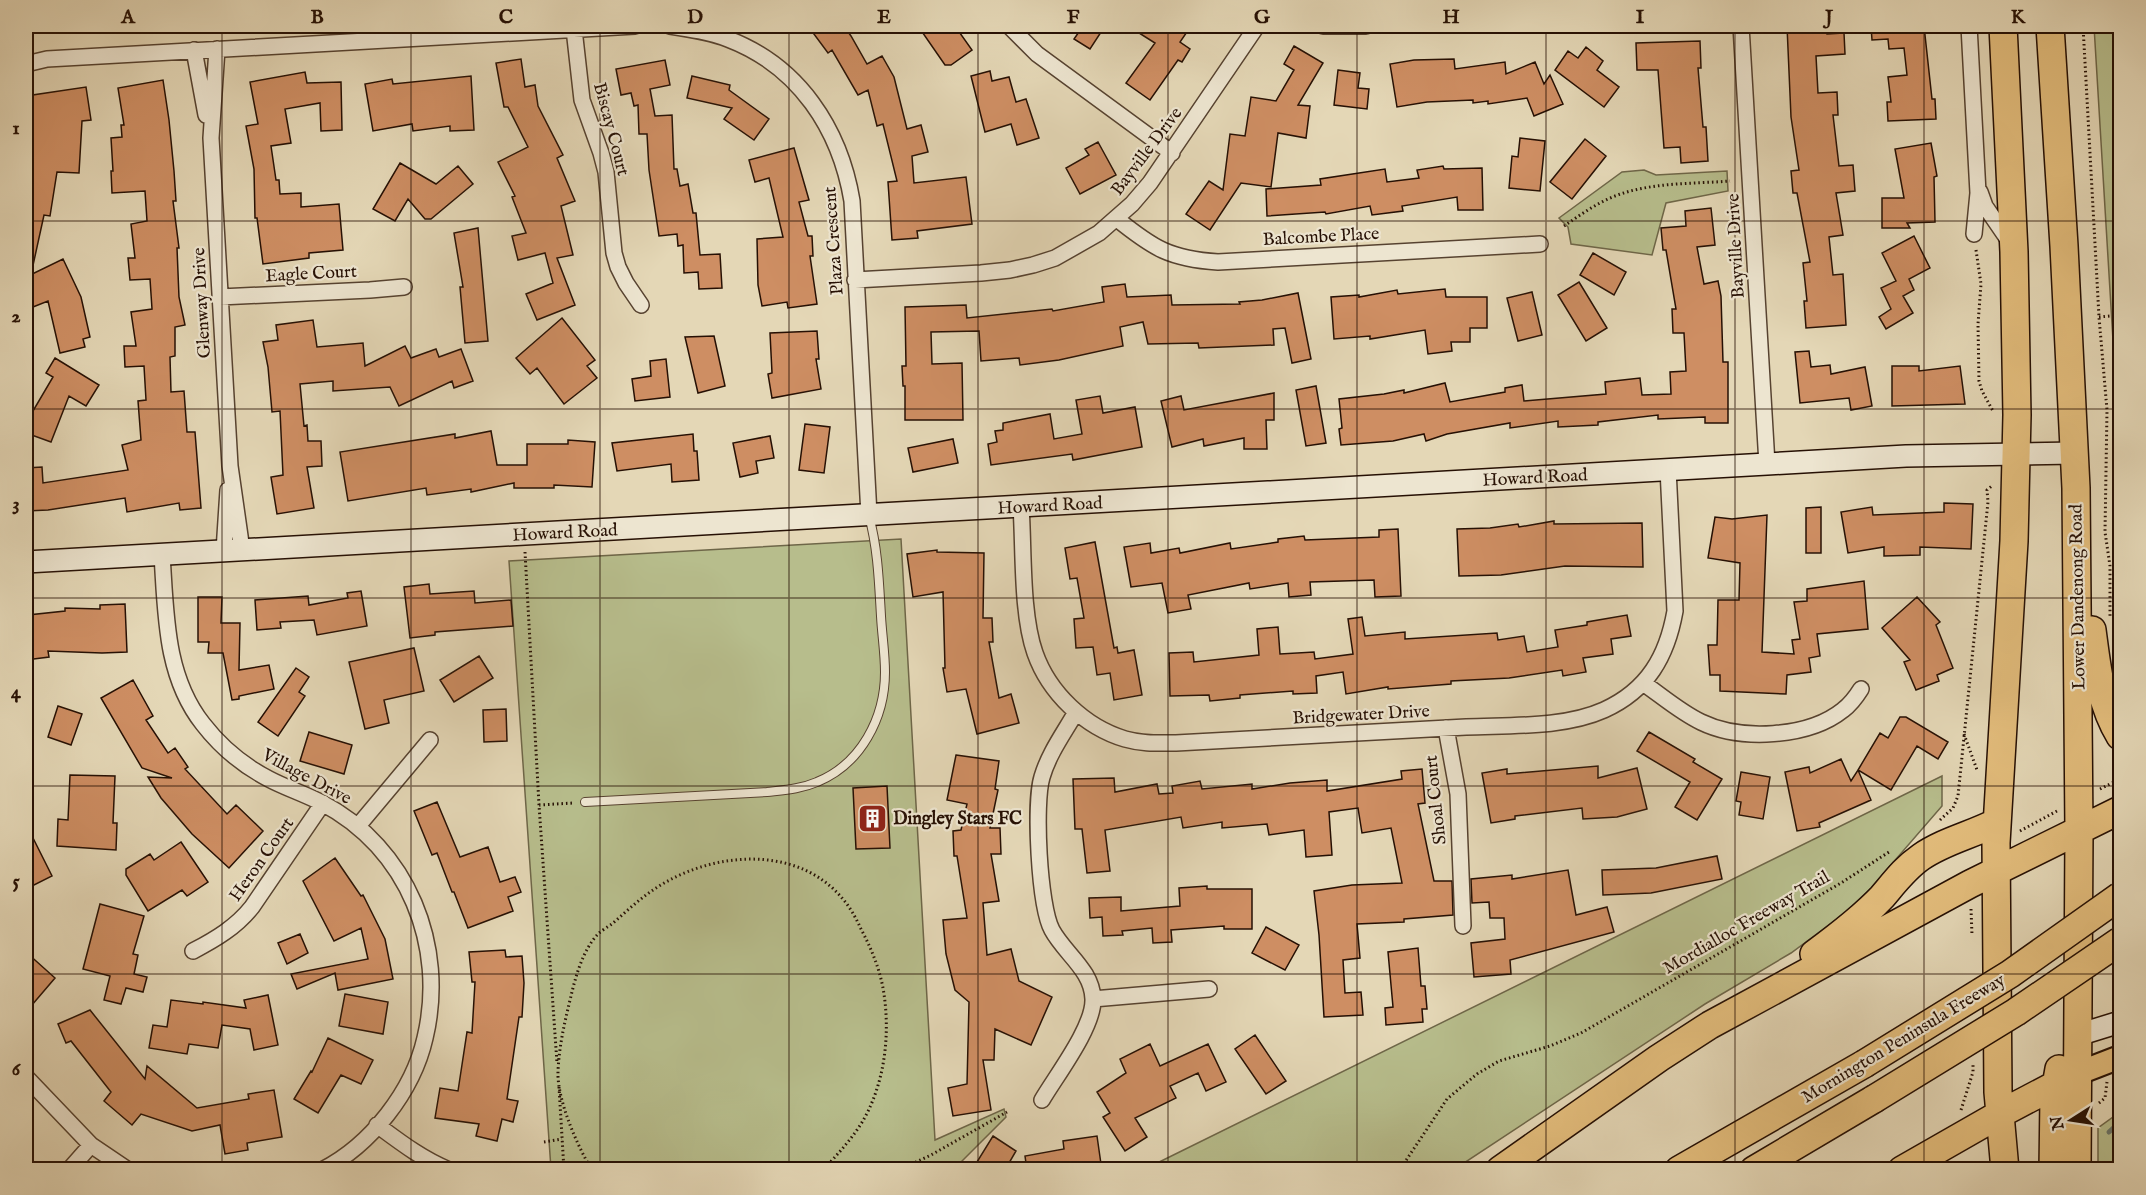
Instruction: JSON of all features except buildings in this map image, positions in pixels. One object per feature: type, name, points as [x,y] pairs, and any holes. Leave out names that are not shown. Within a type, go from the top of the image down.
[{"type":"highway","points":[[2003,26],[2014,252],[2016,453],[2013,569],[1996,832],[2000,1113],[2005,1170]]},
{"type":"highway","name":"Lower Dandenong Road","points":[[2050,26],[2076,488],[2079,800],[2078,1035]]},
{"type":"highway","points":[[2076,488],[2099,681],[2105,704],[2121,736]]},
{"type":"highway","points":[[1500,1170],[1659,1058],[1740,1008],[1996,871],[2121,810]]},
{"type":"highway","points":[[1740,1008],[1856,921],[1915,862],[1936,848],[1947,830],[1996,832]]},
{"type":"highway","name":"Mornington Peninsula Freeway","points":[[1679,1170],[1864,1064],[2010,974],[2121,896]]},
{"type":"highway","name":"Mornington Peninsula Freeway","points":[[1754,1170],[2016,1012],[2121,941]]},
{"type":"highway","points":[[2077,1170],[2064,1053],[2071,1041],[2078,1035]]},
{"type":"highway","points":[[1913,1168],[2000,1113],[2066,1079]]},
{"type":"highway","points":[[2053,1170],[2053,1116],[2066,1079]]},
{"type":"main road","name":"Howard Road","points":[[26,562],[1767,464],[2016,453],[2075,453]]},
{"type":"main road","points":[[2078,1035],[2121,1022]]},
{"type":"main road","points":[[2066,1079],[2121,1057]]},
{"type":"street","points":[[26,57],[47,59],[217,49],[514,28],[574,29],[635,26]]},
{"type":"street","name":"Plaza Crescent","points":[[670,26],[731,32],[783,72],[821,115],[842,157],[852,201],[869,515]]},
{"type":"street","points":[[1009,26],[1037,54],[1172,153]]},
{"type":"street","name":"Bayville Drive","points":[[855,280],[990,272],[1033,265],[1055,258],[1080,244],[1117,219],[1138,197],[1172,153],[1257,26]]},
{"type":"street","points":[[1323,26],[1366,26]]},
{"type":"street","name":"Bayville Drive","points":[[1741,26],[1767,464]]},
{"type":"street","points":[[1969,26],[1978,186],[1974,234]]},
{"type":"street","name":"Biscay Court","points":[[574,29],[582,100],[606,172],[614,253],[626,284],[641,305]]},
{"type":"street","name":"Glenway Drive","points":[[217,49],[211,138],[233,551]]},
{"type":"street","name":"Glenway Drive","points":[[194,50],[211,138]]},
{"type":"street","points":[[26,64],[47,59]]},
{"type":"street","points":[[1978,186],[1985,206],[2006,235],[2014,252]]},
{"type":"street","name":"Balcombe Place","points":[[1117,219],[1142,240],[1159,250],[1196,260],[1218,262],[1540,244]]},
{"type":"street","name":"Eagle Court","points":[[220,297],[370,290],[404,286]]},
{"type":"street","name":"Bridgewater Drive","points":[[1020,506],[1027,614],[1035,654],[1056,693],[1076,712],[1112,735],[1145,743],[1176,743],[1558,722],[1587,717],[1626,697],[1643,683],[1665,651],[1675,611],[1668,470]]},
{"type":"street","name":"Village Drive","points":[[162,555],[170,648],[182,688],[202,723],[215,739],[250,768],[323,803],[358,826],[390,860],[409,889],[420,914],[427,940],[431,968],[430,1011],[424,1044],[416,1067],[404,1093],[377,1125],[353,1150],[322,1170]]},
{"type":"street","points":[[1643,683],[1701,722],[1722,730],[1758,735],[1810,727],[1829,719],[1842,711],[1862,689]]},
{"type":"street","points":[[1042,1100],[1089,1021],[1093,999],[1087,976],[1058,941],[1050,927],[1042,895],[1040,786],[1048,758],[1076,712]]},
{"type":"street","name":"Shoal Court","points":[[1446,728],[1458,794],[1463,926]]},
{"type":"street","points":[[358,826],[430,740]]},
{"type":"street","name":"Heron Court","points":[[194,951],[230,929],[252,907],[323,803]]},
{"type":"street","points":[[1093,999],[1209,989]]},
{"type":"street","points":[[26,1077],[91,1145],[128,1170]]},
{"type":"street","points":[[377,1125],[406,1147],[449,1170]]},
{"type":"street","points":[[69,1170],[91,1145]]},
{"type":"lane","points":[[585,802],[794,789],[816,782],[846,765],[870,735],[878,715],[885,673],[877,553],[869,515]]},
{"type":"path","points":[[2083,26],[2099,317],[2107,410],[2105,532],[2110,566],[2110,622]]},
{"type":"path","points":[[1564,226],[1596,205],[1632,190],[1730,182]]},
{"type":"path","points":[[1974,234],[1981,284],[1978,324],[1979,381],[1995,416]]},
{"type":"path","points":[[2099,317],[2121,315]]},
{"type":"path","points":[[1947,830],[1958,796],[1988,502],[1987,490]]},
{"type":"path","points":[[524,534],[539,806],[564,1170]]},
{"type":"path","points":[[1996,832],[2079,800],[2121,779]]},
{"type":"path","points":[[539,806],[585,802]]},
{"type":"path","name":"Mordialloc Freeway Trail","points":[[1397,1170],[1405,1162],[1447,1099],[1477,1074],[1499,1061],[1550,1046],[1581,1033],[1841,883],[1891,851]]},
{"type":"path","points":[[592,1170],[574,1137],[558,1075],[564,1021],[576,974],[598,934],[648,893],[668,881],[712,864],[749,858],[794,866],[830,886],[843,899],[870,945],[880,973],[887,1029],[883,1067],[873,1100],[861,1124],[823,1170]]},
{"type":"path","points":[[899,1170],[931,1155],[1007,1112]]},
{"type":"path","points":[[544,1142],[562,1139]]},
{"type":"green space","points":[[2094,26],[2120,26],[2120,389],[2116,390]]},
{"type":"green space","points":[[1644,170],[1656,175],[1727,171],[1728,191],[1666,203],[1652,255],[1571,244],[1568,227],[1559,218],[1622,172]]},
{"type":"green space","points":[[901,539],[935,1140],[1004,1109],[1006,1117],[954,1169],[551,1169],[509,561]]},
{"type":"green space","points":[[1942,776],[1942,806],[1871,888],[1845,913],[1791,953],[1705,1004],[1455,1169],[1143,1170]]},
{"type":"green space","points":[[2120,1112],[2120,1169],[2098,1169],[2098,1128]]},
{"type":"waterway","points":[[2109,1132],[2120,1122]]},
{"type":"place","name":"Dingley Stars FC","points":[[872,818]]}]
